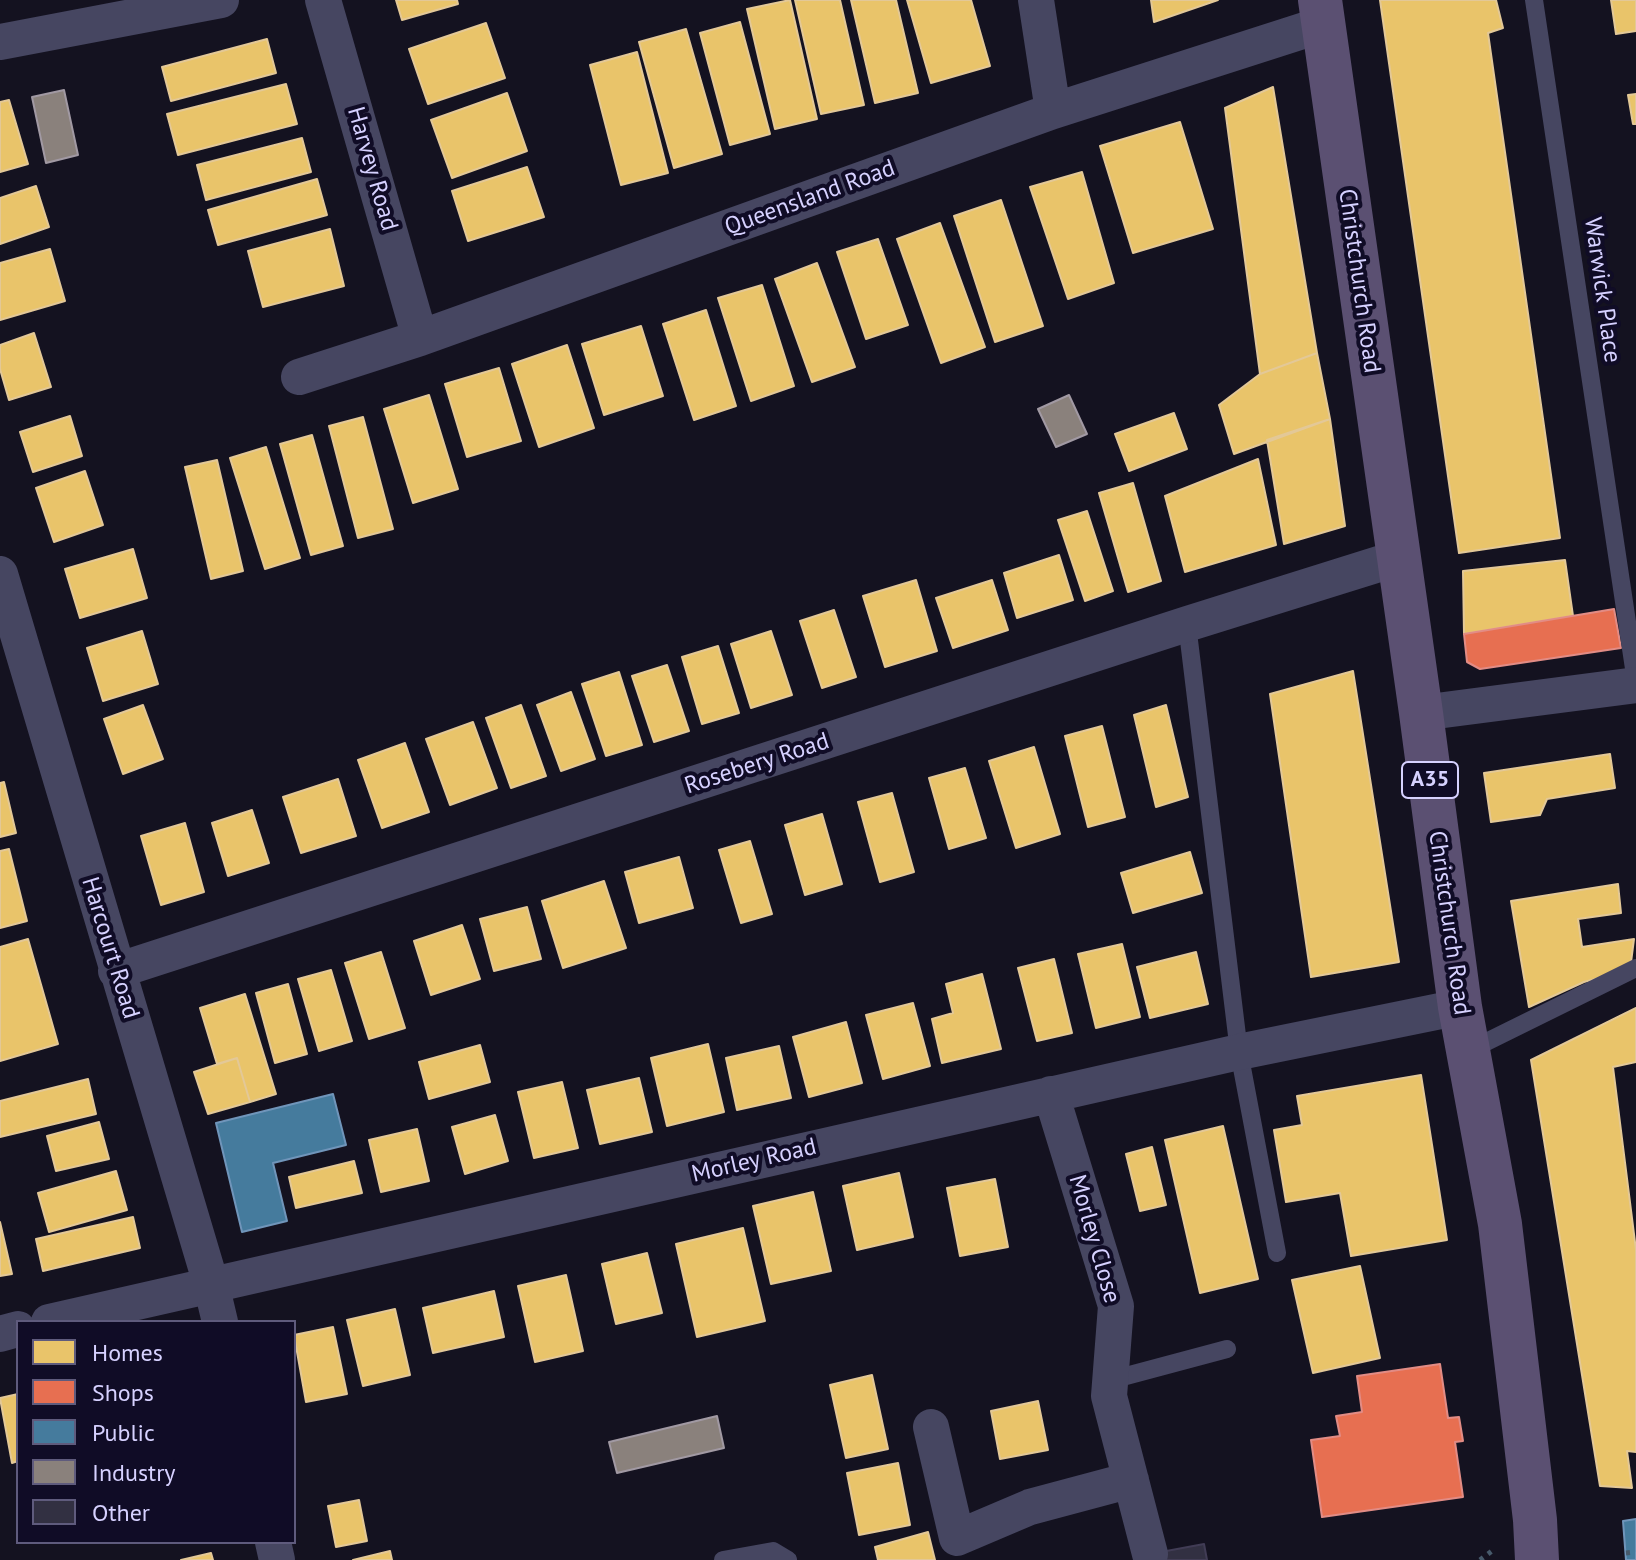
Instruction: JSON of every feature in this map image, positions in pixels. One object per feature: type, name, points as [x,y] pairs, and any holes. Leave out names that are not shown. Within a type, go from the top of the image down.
[{"type":"main road","name":"Christchurch Road","points":[[1322,12],[1460,1007],[1500,1224],[1537,1560]]},
{"type":"street","points":[[0,42],[221,0]]},
{"type":"street","name":"Harvey Road","points":[[323,0],[420,338]]},
{"type":"street","points":[[1036,0],[1053,111]]},
{"type":"street","name":"Queensland Road","points":[[299,377],[420,338],[1322,12]]},
{"type":"street","name":"Rosebery Road","points":[[116,971],[1398,558]]},
{"type":"street","name":"Harcourt Road","points":[[0,574],[220,1320]]},
{"type":"street","points":[[1421,713],[1636,684]]},
{"type":"street","name":"Morley Road","points":[[58,1320],[1239,1052],[1460,1007]]},
{"type":"street","name":"Morley Close","points":[[1051,1094],[1116,1306],[1109,1396],[1150,1557]]},
{"type":"street","points":[[931,1427],[957,1538],[1030,1507],[1131,1480]]},
{"type":"lane","name":"Warwick Place","points":[[1534,0],[1636,684]]},
{"type":"lane","points":[[1187,624],[1239,1052],[1277,1253]]},
{"type":"lane","points":[[1468,1051],[1636,968]]},
{"type":"lane","points":[[1111,1380],[1227,1349]]},
{"type":"lane","points":[[723,1560],[773,1551],[788,1560]]},
{"type":"path","points":[[1626,1553],[1636,1552]]},
{"type":"building: Homes","points":[[396,0],[457,0],[458,4],[402,20]]},
{"type":"building: Homes","points":[[790,0],[817,119],[775,129],[747,9]]},
{"type":"building: Homes","points":[[795,0],[840,0],[864,105],[821,114]]},
{"type":"building: Homes","points":[[851,0],[896,0],[918,93],[875,103]]},
{"type":"building: Homes","points":[[907,0],[971,0],[990,66],[931,83]]},
{"type":"building: Homes","points":[[1151,0],[1218,0],[1154,22]]},
{"type":"building: Homes","points":[[1380,0],[1496,0],[1503,28],[1488,33],[1560,538],[1459,553]]},
{"type":"building: Homes","points":[[1611,0],[1636,0],[1636,31],[1616,34]]},
{"type":"building: Homes","points":[[740,22],[770,134],[730,145],[700,33]]},
{"type":"building: Homes","points":[[486,23],[505,78],[428,104],[409,49]]},
{"type":"building: Homes","points":[[686,29],[722,154],[674,168],[639,42]]},
{"type":"building: Homes","points":[[267,39],[276,73],[171,101],[162,67]]},
{"type":"building: Homes","points":[[637,52],[668,173],[621,185],[590,65]]},
{"type":"building: Homes","points":[[286,84],[297,124],[178,155],[167,114]]},
{"type":"building: Homes","points":[[1273,87],[1317,353],[1260,374],[1225,108]]},
{"type":"building: Homes","points":[[507,93],[527,151],[452,178],[431,120]]},
{"type":"building: Homes","points":[[1636,94],[1636,124],[1633,124],[1628,95]]},
{"type":"building: Homes","points":[[9,100],[28,164],[0,172],[0,102]]},
{"type":"building: Homes","points":[[1180,122],[1213,229],[1133,253],[1100,146]]},
{"type":"building: Homes","points":[[302,138],[311,172],[206,200],[197,165]]},
{"type":"building: Homes","points":[[527,167],[544,217],[468,241],[452,191]]},
{"type":"building: Homes","points":[[1082,172],[1114,283],[1068,299],[1030,187]]},
{"type":"building: Homes","points":[[317,179],[327,215],[218,245],[208,210]]},
{"type":"building: Homes","points":[[36,186],[49,227],[0,244],[0,198]]},
{"type":"building: Homes","points":[[1001,200],[1043,326],[995,342],[954,216]]},
{"type":"building: Homes","points":[[940,223],[985,347],[941,363],[897,239]]},
{"type":"building: Homes","points":[[330,229],[344,286],[263,307],[248,251]]},
{"type":"building: Homes","points":[[878,239],[908,325],[866,339],[837,252]]},
{"type":"building: Homes","points":[[50,249],[65,301],[0,320],[0,263]]},
{"type":"building: Homes","points":[[817,263],[855,367],[812,382],[775,279]]},
{"type":"building: Homes","points":[[762,285],[794,386],[751,401],[718,298]]},
{"type":"building: Homes","points":[[706,310],[736,406],[694,420],[663,324]]},
{"type":"building: Homes","points":[[641,326],[663,396],[604,415],[582,344]]},
{"type":"building: Homes","points":[[34,333],[51,387],[9,400],[0,369],[0,345]]},
{"type":"building: Homes","points":[[567,345],[594,428],[539,447],[512,364]]},
{"type":"building: Homes","points":[[1317,353],[1330,419],[1234,454],[1219,405],[1260,374]]},
{"type":"building: Homes","points":[[499,368],[521,441],[467,457],[445,384]]},
{"type":"building: Homes","points":[[429,395],[458,489],[413,503],[384,409]]},
{"type":"building: Homes","points":[[1174,413],[1187,449],[1129,471],[1115,434]]},
{"type":"building: Homes","points":[[70,416],[82,456],[33,472],[20,432]]},
{"type":"building: Homes","points":[[363,417],[393,529],[358,538],[329,426]]},
{"type":"building: Homes","points":[[1330,419],[1345,526],[1284,544],[1267,440]]},
{"type":"building: Homes","points":[[312,435],[343,546],[311,555],[280,444]]},
{"type":"building: Homes","points":[[266,447],[300,558],[265,569],[230,458]]},
{"type":"building: Homes","points":[[1258,459],[1276,545],[1185,572],[1165,496]]},
{"type":"building: Homes","points":[[217,460],[243,571],[211,579],[185,467]]},
{"type":"building: Homes","points":[[85,471],[103,525],[54,542],[36,488]]},
{"type":"building: Homes","points":[[1133,483],[1161,581],[1128,592],[1099,493]]},
{"type":"building: Homes","points":[[1087,511],[1113,591],[1085,601],[1058,520]]},
{"type":"building: Homes","points":[[133,549],[147,598],[80,618],[65,569]]},
{"type":"building: Homes","points":[[1059,555],[1073,600],[1017,618],[1004,573]]},
{"type":"building: Homes","points":[[1565,560],[1573,616],[1464,634],[1463,571]]},
{"type":"building: Homes","points":[[916,580],[937,651],[885,667],[863,596]]},
{"type":"building: Homes","points":[[992,580],[1008,630],[953,648],[936,598]]},
{"type":"building: Homes","points":[[834,610],[856,677],[822,688],[800,621]]},
{"type":"building: Homes","points":[[142,631],[158,684],[103,701],[87,648]]},
{"type":"building: Homes","points":[[771,631],[792,695],[751,708],[731,644]]},
{"type":"building: Homes","points":[[718,646],[739,713],[702,724],[682,657]]},
{"type":"building: Homes","points":[[667,665],[689,731],[654,742],[632,676]]},
{"type":"building: Homes","points":[[1353,671],[1399,962],[1311,977],[1270,694]]},
{"type":"building: Homes","points":[[619,672],[642,745],[606,756],[582,684]]},
{"type":"building: Homes","points":[[571,692],[595,759],[561,771],[537,705]]},
{"type":"building: Homes","points":[[143,705],[163,759],[123,774],[104,719]]},
{"type":"building: Homes","points":[[521,705],[546,776],[511,788],[486,718]]},
{"type":"building: Homes","points":[[1166,705],[1188,797],[1156,807],[1134,715]]},
{"type":"building: Homes","points":[[473,722],[497,788],[450,805],[426,739]]},
{"type":"building: Homes","points":[[1102,726],[1125,817],[1088,827],[1065,736]]},
{"type":"building: Homes","points":[[405,743],[429,812],[382,828],[358,760]]},
{"type":"building: Homes","points":[[1034,747],[1060,834],[1016,848],[989,761]]},
{"type":"building: Homes","points":[[1610,754],[1615,788],[1547,799],[1540,815],[1491,822],[1484,773]]},
{"type":"building: Homes","points":[[965,768],[986,838],[949,849],[929,778]]},
{"type":"building: Homes","points":[[338,779],[356,836],[301,853],[283,797]]},
{"type":"building: Homes","points":[[4,782],[16,833],[0,837],[0,783]]},
{"type":"building: Homes","points":[[892,793],[914,872],[880,882],[858,802]]},
{"type":"building: Homes","points":[[252,810],[269,863],[228,876],[212,823]]},
{"type":"building: Homes","points":[[822,814],[842,884],[805,895],[785,825]]},
{"type":"building: Homes","points":[[185,823],[204,892],[161,905],[141,836]]},
{"type":"building: Homes","points":[[750,841],[772,914],[741,923],[719,850]]},
{"type":"building: Homes","points":[[9,849],[27,921],[0,928],[0,851]]},
{"type":"building: Homes","points":[[1190,852],[1202,893],[1133,913],[1121,873]]},
{"type":"building: Homes","points":[[679,857],[693,908],[639,923],[625,872]]},
{"type":"building: Homes","points":[[604,881],[626,948],[563,968],[542,901]]},
{"type":"building: Homes","points":[[1618,884],[1621,913],[1578,919],[1582,947],[1634,939],[1630,970],[1584,982],[1529,1007],[1511,901]]},
{"type":"building: Homes","points":[[527,907],[541,959],[494,971],[480,919]]},
{"type":"building: Homes","points":[[462,925],[480,979],[431,995],[414,941]]},
{"type":"building: Homes","points":[[28,939],[58,1044],[0,1061],[0,947]]},
{"type":"building: Homes","points":[[1122,944],[1140,1017],[1096,1028],[1078,954]]},
{"type":"building: Homes","points":[[381,952],[405,1028],[369,1039],[345,963]]},
{"type":"building: Homes","points":[[1196,952],[1208,1004],[1150,1018],[1137,967]]},
{"type":"building: Homes","points":[[1054,959],[1072,1033],[1037,1041],[1018,968]]},
{"type":"building: Homes","points":[[331,970],[352,1041],[319,1051],[298,979]]},
{"type":"building: Homes","points":[[982,974],[1001,1049],[942,1063],[932,1019],[953,1013],[946,984]]},
{"type":"building: Homes","points":[[288,984],[307,1054],[275,1063],[256,993]]},
{"type":"building: Homes","points":[[245,994],[276,1094],[250,1102],[237,1058],[217,1064],[200,1008]]},
{"type":"building: Homes","points":[[913,1003],[930,1066],[883,1079],[866,1015]]},
{"type":"building: Homes","points":[[1636,1008],[1636,1062],[1613,1067],[1636,1250],[1636,1452],[1627,1451],[1632,1488],[1600,1486],[1531,1060]]},
{"type":"building: Homes","points":[[846,1022],[862,1083],[809,1097],[793,1037]]},
{"type":"building: Homes","points":[[708,1044],[724,1112],[667,1126],[651,1058]]},
{"type":"building: Homes","points":[[480,1045],[490,1082],[429,1099],[419,1062]]},
{"type":"building: Homes","points":[[779,1046],[791,1098],[737,1110],[726,1058]]},
{"type":"building: Homes","points":[[237,1058],[250,1102],[208,1114],[194,1072]]},
{"type":"building: Homes","points":[[1421,1075],[1447,1240],[1351,1256],[1340,1193],[1286,1202],[1274,1130],[1302,1125],[1297,1096]]},
{"type":"building: Homes","points":[[639,1078],[652,1132],[600,1144],[587,1090]]},
{"type":"building: Homes","points":[[88,1079],[96,1114],[0,1137],[0,1101]]},
{"type":"building: Homes","points":[[562,1082],[578,1148],[534,1158],[518,1092]]},
{"type":"building: Homes","points":[[495,1115],[508,1161],[465,1174],[452,1127]]},
{"type":"building: Homes","points":[[99,1122],[109,1159],[56,1171],[47,1136]]},
{"type":"building: Homes","points":[[1223,1126],[1258,1279],[1200,1293],[1165,1140]]},
{"type":"building: Homes","points":[[417,1129],[429,1181],[381,1192],[369,1140]]},
{"type":"building: Homes","points":[[1152,1147],[1166,1205],[1140,1211],[1126,1154]]},
{"type":"building: Homes","points":[[354,1161],[362,1193],[296,1208],[289,1177]]},
{"type":"building: Homes","points":[[116,1171],[127,1210],[49,1232],[38,1193]]},
{"type":"building: Homes","points":[[899,1173],[913,1237],[857,1250],[843,1186]]},
{"type":"building: Homes","points":[[995,1179],[1008,1247],[960,1256],[947,1188]]},
{"type":"building: Homes","points":[[813,1192],[831,1271],[771,1284],[753,1206]]},
{"type":"building: Homes","points":[[133,1217],[140,1248],[43,1271],[36,1239]]},
{"type":"building: Homes","points":[[0,1222],[12,1274],[0,1276]]},
{"type":"building: Homes","points":[[743,1228],[765,1321],[697,1337],[676,1244]]},
{"type":"building: Homes","points":[[647,1253],[662,1313],[616,1324],[602,1264]]},
{"type":"building: Homes","points":[[1360,1266],[1380,1358],[1313,1373],[1292,1280]]},
{"type":"building: Homes","points":[[566,1275],[583,1351],[535,1362],[518,1286]]},
{"type":"building: Homes","points":[[494,1291],[504,1337],[433,1353],[423,1308]]},
{"type":"building: Homes","points":[[395,1309],[410,1375],[363,1386],[347,1320]]},
{"type":"building: Homes","points":[[333,1327],[347,1394],[306,1402],[296,1335]]},
{"type":"building: Homes","points":[[872,1375],[888,1449],[846,1458],[830,1385]]},
{"type":"building: Homes","points":[[16,1394],[16,1462],[12,1463],[0,1398]]},
{"type":"building: Homes","points":[[1038,1401],[1048,1450],[1000,1459],[991,1411]]},
{"type":"building: Homes","points":[[898,1463],[910,1525],[859,1535],[847,1473]]},
{"type":"building: Homes","points":[[359,1500],[367,1541],[336,1547],[328,1506]]},
{"type":"building: Homes","points":[[928,1532],[935,1560],[878,1560],[875,1547]]},
{"type":"building: Homes","points":[[390,1551],[392,1560],[353,1560]]},
{"type":"building: Homes","points":[[211,1553],[213,1560],[181,1560]]},
{"type":"building: Shops","points":[[1614,609],[1621,648],[1480,669],[1467,662],[1464,634]]},
{"type":"building: Shops","points":[[1440,1364],[1448,1418],[1459,1417],[1463,1441],[1455,1442],[1463,1497],[1322,1517],[1311,1440],[1340,1436],[1336,1416],[1362,1412],[1357,1376]]},
{"type":"building: Public","points":[[333,1094],[346,1145],[273,1163],[287,1221],[242,1232],[216,1123]]},
{"type":"building: Public","points":[[1636,1519],[1636,1560],[1626,1560],[1623,1521]]},
{"type":"building: Industry","points":[[64,90],[78,155],[46,163],[32,97]]},
{"type":"building: Industry","points":[[1069,395],[1087,434],[1056,447],[1038,409]]},
{"type":"building: Industry","points":[[717,1416],[724,1448],[617,1473],[609,1442]]},
{"type":"building: Other","points":[[1204,1544],[1207,1560],[1162,1560],[1161,1552]]}]
